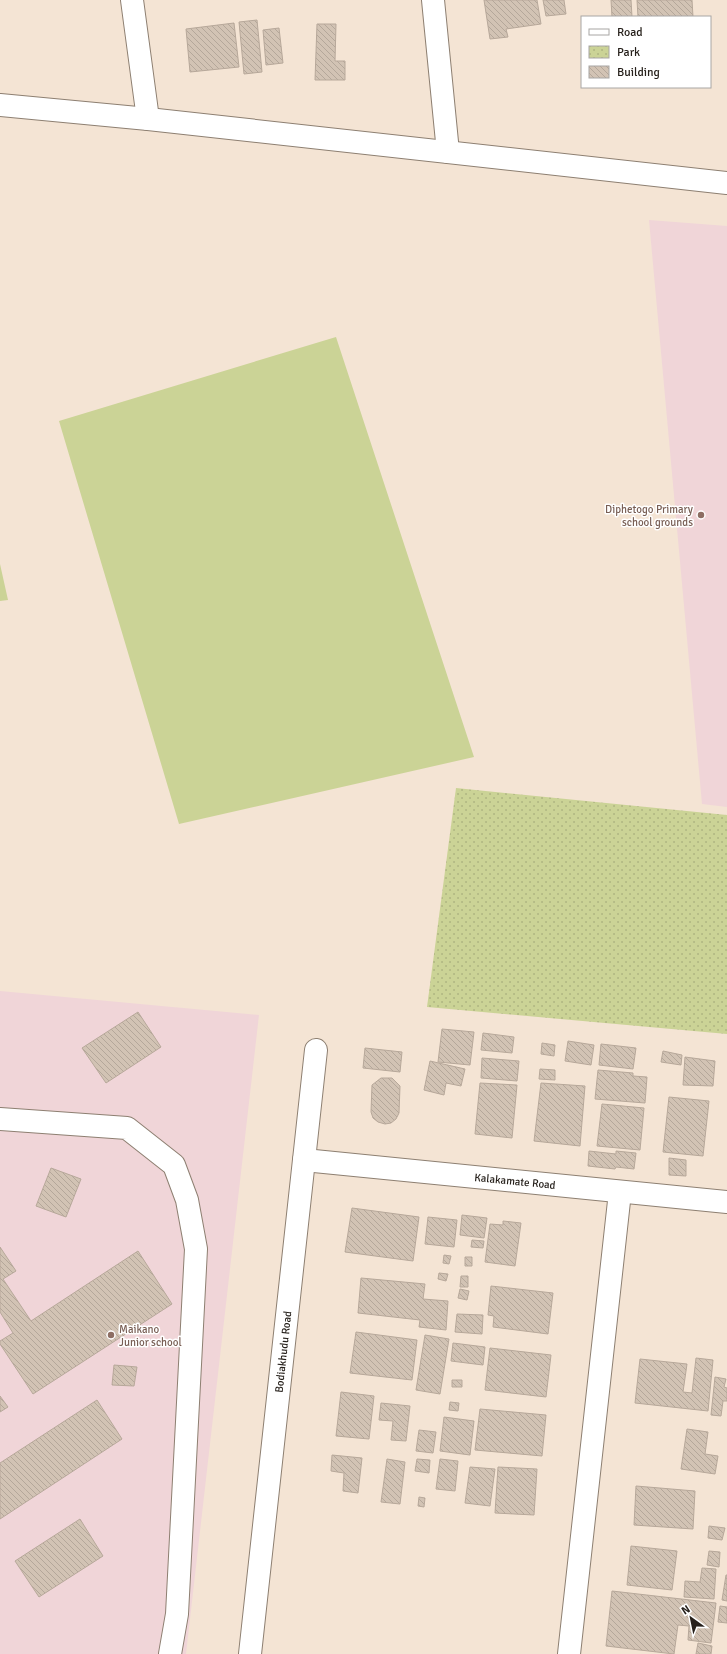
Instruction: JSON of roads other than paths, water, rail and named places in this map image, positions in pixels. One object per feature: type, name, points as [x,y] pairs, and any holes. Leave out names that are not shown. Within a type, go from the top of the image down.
[{"type":"street","points":[[132,0],[148,119]]},
{"type":"street","points":[[433,0],[448,152]]},
{"type":"street","points":[[0,105],[148,119],[727,183]]},
{"type":"street","name":"Bodiakhudu Road","points":[[250,1654],[316,1050]]},
{"type":"street","points":[[0,1119],[127,1128],[174,1165],[187,1200],[196,1249],[177,1614],[170,1654]]},
{"type":"street","name":"Kalakamate Road","points":[[304,1160],[727,1202]]},
{"type":"street","points":[[569,1654],[620,1192]]},
{"type":"place","name":"Diphetogo Primary school grounds","points":[[701,515]]},
{"type":"place","name":"Maikano Junior school","points":[[111,1335]]}]
